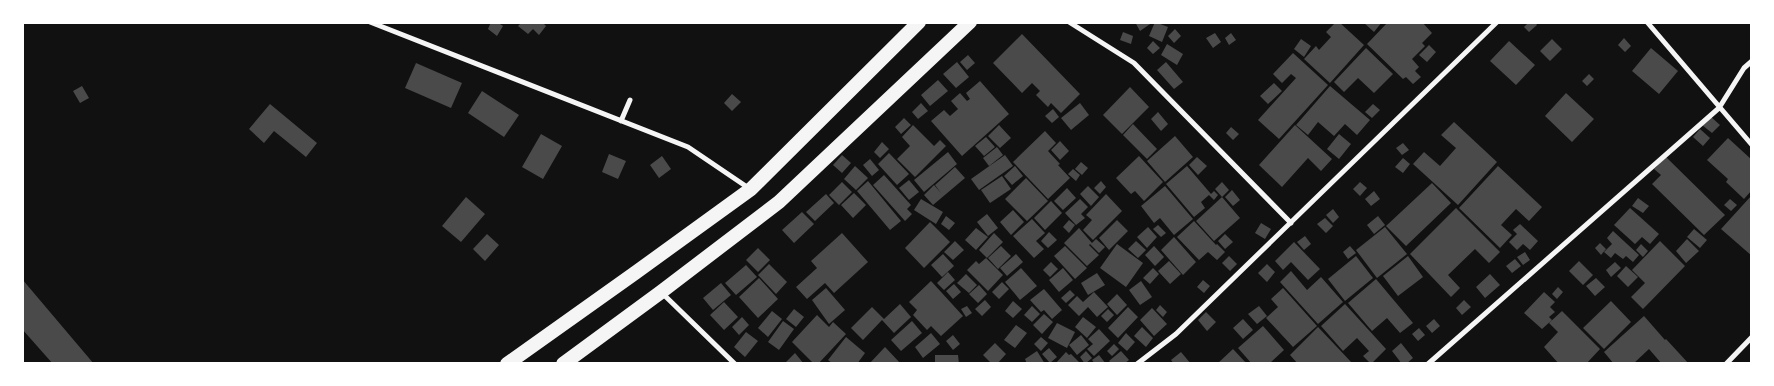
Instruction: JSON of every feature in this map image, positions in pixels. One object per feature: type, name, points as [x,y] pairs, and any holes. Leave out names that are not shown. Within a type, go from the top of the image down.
[{"type":"highway","points":[[507,364],[751,189],[919,22]]},
{"type":"highway","points":[[563,364],[779,202],[970,22]]},
{"type":"street","points":[[370,22],[688,147],[751,189]]},
{"type":"street","points":[[1069,22],[1134,63],[1291,223]]},
{"type":"street","points":[[1137,364],[1176,334],[1497,22]]},
{"type":"street","points":[[1647,22],[1752,145]]},
{"type":"street","points":[[1428,364],[1719,108],[1744,68],[1752,61]]},
{"type":"street","points":[[621,121],[630,100]]},
{"type":"street","points":[[661,292],[736,364]]},
{"type":"street","points":[[1726,364],[1752,337]]},
{"type":"building","points":[[491,22],[497,22],[503,26],[497,36],[488,29]]},
{"type":"building","points":[[522,22],[542,22],[546,26],[539,35],[533,29],[528,34],[518,26]]},
{"type":"building","points":[[1135,22],[1153,22],[1140,31]]},
{"type":"building","points":[[1155,22],[1168,27],[1162,42],[1149,36]]},
{"type":"building","points":[[1336,22],[1339,22],[1364,45],[1330,83],[1304,59],[1316,46],[1319,50],[1331,37],[1326,32]]},
{"type":"building","points":[[1363,22],[1382,22],[1374,32]]},
{"type":"building","points":[[1388,22],[1422,22],[1432,33],[1422,43],[1425,46],[1412,59],[1419,67],[1415,71],[1421,77],[1413,84],[1406,77],[1403,79],[1367,44]]},
{"type":"building","points":[[1529,22],[1535,22],[1537,25],[1529,32],[1524,27]]},
{"type":"building","points":[[1175,29],[1181,36],[1174,43],[1168,36]]},
{"type":"building","points":[[1123,32],[1133,36],[1131,44],[1120,40]]},
{"type":"building","points":[[1215,33],[1221,42],[1213,48],[1206,38]]},
{"type":"building","points":[[1231,33],[1236,40],[1229,45],[1225,38]]},
{"type":"building","points":[[1022,34],[1080,94],[1061,113],[1051,103],[1048,107],[1036,95],[1040,91],[1032,83],[1022,93],[993,63]]},
{"type":"building","points":[[1624,38],[1631,46],[1625,52],[1618,45]]},
{"type":"building","points":[[1301,39],[1311,46],[1304,57],[1294,49]]},
{"type":"building","points":[[1552,39],[1562,49],[1550,61],[1540,51]]},
{"type":"building","points":[[1153,41],[1160,48],[1153,54],[1147,48]]},
{"type":"building","points":[[1509,41],[1535,65],[1516,85],[1490,61]]},
{"type":"building","points":[[1167,44],[1183,54],[1177,65],[1161,55]]},
{"type":"building","points":[[1429,45],[1436,52],[1427,62],[1419,55]]},
{"type":"building","points":[[1366,48],[1393,74],[1374,93],[1358,78],[1344,92],[1334,82]]},
{"type":"building","points":[[1651,48],[1678,71],[1659,94],[1632,71]]},
{"type":"building","points":[[1293,53],[1328,85],[1279,139],[1258,120],[1296,78],[1291,74],[1282,83],[1273,74]]},
{"type":"building","points":[[968,55],[975,63],[967,70],[960,62]]},
{"type":"building","points":[[957,62],[969,77],[956,88],[943,74]]},
{"type":"building","points":[[1166,62],[1183,82],[1174,89],[1157,70]]},
{"type":"building","points":[[416,63],[462,83],[451,108],[405,88]]},
{"type":"building","points":[[1589,74],[1594,79],[1587,86],[1582,81]]},
{"type":"building","points":[[938,80],[948,91],[930,106],[921,95]]},
{"type":"building","points":[[980,81],[1009,114],[962,156],[931,121],[944,110],[950,116],[958,109],[951,101],[960,93],[967,101],[970,99],[966,93]]},
{"type":"building","points":[[1274,83],[1282,91],[1268,104],[1260,96]]},
{"type":"building","points":[[82,86],[89,98],[80,103],[73,91]]},
{"type":"building","points":[[1330,86],[1370,120],[1357,135],[1345,124],[1334,136],[1318,122],[1308,135],[1296,125]]},
{"type":"building","points":[[1130,87],[1149,107],[1122,134],[1103,115]]},
{"type":"building","points":[[482,91],[519,115],[504,137],[468,113]]},
{"type":"building","points":[[1566,93],[1594,119],[1572,142],[1545,116]]},
{"type":"building","points":[[732,94],[741,102],[732,111],[724,103]]},
{"type":"building","points":[[921,103],[928,111],[918,119],[912,112]]},
{"type":"building","points":[[1080,103],[1089,115],[1071,130],[1061,118]]},
{"type":"building","points":[[270,104],[317,143],[306,157],[274,131],[264,143],[249,129]]},
{"type":"building","points":[[1373,104],[1380,110],[1372,118],[1365,112]]},
{"type":"building","points":[[1053,109],[1059,117],[1052,123],[1045,116]]},
{"type":"building","points":[[1158,112],[1168,124],[1161,131],[1151,119]]},
{"type":"building","points":[[1710,116],[1720,125],[1712,133],[1702,125]]},
{"type":"building","points":[[904,118],[911,125],[901,134],[895,127]]},
{"type":"building","points":[[1454,122],[1497,162],[1458,205],[1413,164],[1424,152],[1440,166],[1456,148],[1441,135]]},
{"type":"building","points":[[1133,124],[1157,149],[1147,159],[1123,135]]},
{"type":"building","points":[[913,125],[934,146],[940,140],[946,146],[915,177],[897,159],[910,146],[902,137]]},
{"type":"building","points":[[999,125],[1011,138],[1000,148],[988,136]]},
{"type":"building","points":[[1295,125],[1332,159],[1321,171],[1308,158],[1282,187],[1259,165]]},
{"type":"building","points":[[1231,127],[1239,134],[1233,140],[1226,133]]},
{"type":"building","points":[[1700,129],[1710,138],[1703,146],[1693,137]]},
{"type":"building","points":[[1045,131],[1056,143],[1048,151],[1070,178],[1048,199],[1013,162]]},
{"type":"building","points":[[541,134],[562,146],[543,179],[522,167]]},
{"type":"building","points":[[1339,134],[1351,144],[1339,159],[1327,149]]},
{"type":"building","points":[[1175,136],[1193,157],[1165,182],[1147,161]]},
{"type":"building","points":[[986,137],[995,147],[984,156],[975,146]]},
{"type":"building","points":[[1728,138],[1752,160],[1752,190],[1744,199],[1726,182],[1728,179],[1707,160]]},
{"type":"building","points":[[1060,141],[1069,151],[1060,160],[1051,150]]},
{"type":"building","points":[[882,142],[889,149],[880,158],[874,152]]},
{"type":"building","points":[[1403,143],[1409,150],[1402,155],[1396,148]]},
{"type":"building","points":[[997,147],[1003,155],[989,166],[983,158]]},
{"type":"building","points":[[948,152],[957,164],[924,192],[914,180]]},
{"type":"building","points":[[889,153],[909,174],[897,185],[878,164]]},
{"type":"building","points":[[609,154],[626,161],[618,179],[602,172]]},
{"type":"building","points":[[842,155],[851,163],[842,173],[833,165]]},
{"type":"building","points":[[1005,155],[1013,166],[979,190],[971,179]]},
{"type":"building","points":[[662,156],[671,169],[659,178],[650,165]]},
{"type":"building","points":[[1139,156],[1163,182],[1144,201],[1135,191],[1131,194],[1116,178]]},
{"type":"building","points":[[1197,157],[1207,166],[1198,175],[1189,165]]},
{"type":"building","points":[[1666,157],[1725,215],[1704,235],[1652,184],[1661,175],[1654,169]]},
{"type":"building","points":[[1403,158],[1410,164],[1403,173],[1395,167]]},
{"type":"building","points":[[870,159],[879,170],[872,176],[863,165]]},
{"type":"building","points":[[1081,162],[1088,168],[1082,175],[1075,169]]},
{"type":"building","points":[[855,166],[868,178],[856,190],[844,179]]},
{"type":"building","points":[[1015,166],[1023,176],[1012,185],[1004,176]]},
{"type":"building","points":[[1187,166],[1211,194],[1214,191],[1218,195],[1214,200],[1209,195],[1201,202],[1205,208],[1194,217],[1166,184]]},
{"type":"building","points":[[1498,166],[1542,207],[1529,221],[1516,209],[1501,225],[1512,235],[1500,248],[1459,208]]},
{"type":"building","points":[[955,167],[965,178],[933,205],[924,195],[934,185],[941,193],[935,185]]},
{"type":"building","points":[[1073,169],[1080,175],[1076,181],[1068,174]]},
{"type":"building","points":[[884,175],[911,205],[907,209],[912,214],[905,221],[873,185]]},
{"type":"building","points":[[1002,176],[1011,189],[990,203],[981,190]]},
{"type":"building","points":[[1026,178],[1048,201],[1027,221],[1005,199]]},
{"type":"building","points":[[909,180],[919,192],[909,200],[899,188]]},
{"type":"building","points":[[868,181],[901,221],[890,230],[857,191]]},
{"type":"building","points":[[1101,181],[1106,187],[1100,194],[1094,188]]},
{"type":"building","points":[[842,182],[852,192],[839,205],[829,195]]},
{"type":"building","points":[[1222,182],[1229,190],[1222,197],[1215,189]]},
{"type":"building","points":[[1360,182],[1367,188],[1360,196],[1353,189]]},
{"type":"building","points":[[1432,183],[1451,203],[1406,246],[1386,226]]},
{"type":"building","points":[[1088,186],[1099,197],[1091,206],[1080,194]]},
{"type":"building","points":[[1165,186],[1193,219],[1174,235],[1160,218],[1154,223],[1141,206]]},
{"type":"building","points":[[1067,188],[1076,198],[1063,210],[1054,201]]},
{"type":"building","points":[[1232,190],[1240,200],[1233,206],[1225,197]]},
{"type":"building","points":[[1374,191],[1380,199],[1371,206],[1365,199]]},
{"type":"building","points":[[854,193],[866,205],[853,218],[841,205]]},
{"type":"building","points":[[826,194],[834,203],[815,221],[806,212]]},
{"type":"building","points":[[1106,194],[1122,211],[1093,240],[1083,230],[1092,220],[1086,215]]},
{"type":"building","points":[[1752,195],[1752,256],[1721,229]]},
{"type":"building","points":[[466,197],[485,214],[461,242],[442,226]]},
{"type":"building","points":[[1222,197],[1240,218],[1214,241],[1196,221]]},
{"type":"building","points":[[1638,198],[1649,206],[1643,213],[1632,206]]},
{"type":"building","points":[[921,199],[943,212],[936,224],[914,210]]},
{"type":"building","points":[[1080,199],[1088,207],[1081,214],[1085,218],[1076,225],[1065,213]]},
{"type":"building","points":[[1730,199],[1737,205],[1731,211],[1724,205]]},
{"type":"building","points":[[1051,201],[1062,213],[1045,230],[1034,218]]},
{"type":"building","points":[[1456,208],[1500,252],[1489,263],[1475,249],[1448,275],[1460,288],[1451,297],[1410,254]]},
{"type":"building","points":[[1630,208],[1659,234],[1650,244],[1642,237],[1635,244],[1614,225]]},
{"type":"building","points":[[1333,209],[1339,217],[1333,223],[1326,215]]},
{"type":"building","points":[[1013,210],[1024,222],[1011,235],[1000,222]]},
{"type":"building","points":[[802,212],[814,224],[794,243],[782,230]]},
{"type":"building","points":[[987,214],[998,228],[988,236],[977,222]]},
{"type":"building","points":[[946,216],[955,223],[949,230],[941,224]]},
{"type":"building","points":[[1378,216],[1385,225],[1374,234],[1367,225]]},
{"type":"building","points":[[1325,218],[1333,226],[1326,233],[1317,224]]},
{"type":"building","points":[[1032,219],[1045,233],[1036,241],[1044,249],[1034,258],[1013,236]]},
{"type":"building","points":[[1069,220],[1075,225],[1069,233],[1063,227]]},
{"type":"building","points":[[1117,220],[1128,231],[1109,250],[1099,238]]},
{"type":"building","points":[[1194,221],[1225,252],[1217,260],[1208,252],[1199,260],[1177,237]]},
{"type":"building","points":[[930,222],[950,242],[924,268],[905,248]]},
{"type":"building","points":[[1261,223],[1271,229],[1265,239],[1255,233]]},
{"type":"building","points":[[1520,224],[1538,241],[1530,250],[1523,244],[1517,250],[1509,242],[1517,234],[1513,230]]},
{"type":"building","points":[[1158,225],[1166,233],[1161,237],[1153,229]]},
{"type":"building","points":[[1148,227],[1157,237],[1147,248],[1137,237]]},
{"type":"building","points":[[1385,227],[1407,254],[1377,278],[1356,250]]},
{"type":"building","points":[[976,228],[988,237],[976,250],[965,240]]},
{"type":"building","points":[[1079,228],[1092,243],[1096,239],[1105,247],[1099,253],[1089,245],[1099,255],[1087,266],[1064,243]]},
{"type":"building","points":[[1694,229],[1707,240],[1700,248],[1687,237]]},
{"type":"building","points":[[1613,231],[1639,255],[1633,262],[1626,256],[1623,259],[1615,253],[1611,258],[1604,252],[1612,244],[1607,238]]},
{"type":"building","points":[[1049,232],[1057,240],[1048,248],[1041,241]]},
{"type":"building","points":[[842,233],[868,262],[834,293],[825,283],[807,299],[796,287],[817,268],[811,261]]},
{"type":"building","points":[[994,233],[1003,242],[987,258],[979,250]]},
{"type":"building","points":[[487,234],[499,245],[485,261],[473,249]]},
{"type":"building","points":[[1225,234],[1233,242],[1225,249],[1218,241]]},
{"type":"building","points":[[1305,236],[1311,244],[1304,250],[1297,242]]},
{"type":"building","points":[[1174,237],[1196,262],[1183,275],[1161,250]]},
{"type":"building","points":[[1687,239],[1699,251],[1686,263],[1676,251]]},
{"type":"building","points":[[955,241],[964,250],[953,260],[944,252]]},
{"type":"building","points":[[1136,241],[1146,250],[1138,258],[1128,249]]},
{"type":"building","points":[[1660,241],[1685,266],[1643,309],[1631,297],[1645,283],[1632,270]]},
{"type":"building","points":[[1294,242],[1320,269],[1308,280],[1291,262],[1283,270],[1275,261]]},
{"type":"building","points":[[1600,243],[1606,249],[1601,255],[1595,248]]},
{"type":"building","points":[[1117,244],[1143,263],[1126,287],[1100,268]]},
{"type":"building","points":[[1641,244],[1648,251],[1643,257],[1636,250]]},
{"type":"building","points":[[1001,246],[1011,256],[998,269],[988,258]]},
{"type":"building","points":[[1065,246],[1087,268],[1075,279],[1054,256]]},
{"type":"building","points":[[1154,246],[1164,257],[1155,266],[1145,255]]},
{"type":"building","points":[[1350,246],[1356,253],[1348,259],[1343,252]]},
{"type":"building","points":[[758,248],[770,260],[758,272],[746,260]]},
{"type":"building","points":[[1525,252],[1530,260],[1523,265],[1517,257]]},
{"type":"building","points":[[943,254],[954,266],[942,277],[931,265]]},
{"type":"building","points":[[1016,254],[1023,262],[1007,276],[1000,268]]},
{"type":"building","points":[[1229,256],[1237,264],[1230,271],[1222,263]]},
{"type":"building","points":[[1356,256],[1373,278],[1345,301],[1328,279]]},
{"type":"building","points":[[1408,256],[1423,277],[1398,296],[1383,276]]},
{"type":"building","points":[[986,258],[1003,275],[988,291],[967,270],[976,261],[979,264]]},
{"type":"building","points":[[1515,259],[1521,266],[1512,273],[1506,266]]},
{"type":"building","points":[[1169,261],[1181,274],[1170,284],[1158,271]]},
{"type":"building","points":[[1579,261],[1593,275],[1583,285],[1569,271]]},
{"type":"building","points":[[1051,262],[1058,269],[1050,277],[1043,270]]},
{"type":"building","points":[[1615,262],[1621,268],[1611,277],[1606,270]]},
{"type":"building","points":[[769,264],[787,282],[776,294],[758,275]]},
{"type":"building","points":[[1267,264],[1275,272],[1267,282],[1258,273]]},
{"type":"building","points":[[746,265],[757,277],[736,295],[725,283]]},
{"type":"building","points":[[1626,266],[1638,277],[1628,287],[1617,276]]},
{"type":"building","points":[[1021,268],[1037,286],[1020,300],[1005,282]]},
{"type":"building","points":[[1063,268],[1073,280],[1059,292],[1049,280]]},
{"type":"building","points":[[1153,268],[1159,274],[1150,284],[1143,278]]},
{"type":"building","points":[[1291,271],[1307,290],[1321,277],[1343,302],[1318,324],[1280,282]]},
{"type":"building","points":[[948,272],[955,280],[944,290],[937,283]]},
{"type":"building","points":[[1097,273],[1105,285],[1088,295],[1081,283]]},
{"type":"building","points":[[966,274],[977,285],[969,293],[957,283]]},
{"type":"building","points":[[1490,274],[1500,285],[1485,298],[1476,287]]},
{"type":"building","points":[[759,278],[778,299],[758,318],[739,297]]},
{"type":"building","points":[[1596,278],[1605,287],[1595,296],[1586,286]]},
{"type":"building","points":[[22,279],[94,364],[53,364],[22,329]]},
{"type":"building","points":[[1376,279],[1413,323],[1400,333],[1387,318],[1372,331],[1348,303]]},
{"type":"building","points":[[1203,280],[1210,286],[1204,293],[1197,287]]},
{"type":"building","points":[[931,281],[963,316],[941,336],[931,326],[927,330],[913,315],[917,310],[909,302]]},
{"type":"building","points":[[1141,281],[1152,297],[1140,305],[1129,290]]},
{"type":"building","points":[[1002,282],[1009,289],[999,299],[992,292]]},
{"type":"building","points":[[721,283],[731,295],[713,310],[703,298]]},
{"type":"building","points":[[954,284],[961,292],[953,299],[946,291]]},
{"type":"building","points":[[979,285],[987,294],[978,303],[969,294]]},
{"type":"building","points":[[1558,287],[1563,292],[1557,299],[1552,294]]},
{"type":"building","points":[[826,288],[845,310],[829,324],[812,300]]},
{"type":"building","points":[[1283,288],[1317,326],[1293,347],[1266,318],[1278,307],[1271,299]]},
{"type":"building","points":[[1044,289],[1062,310],[1052,319],[1044,310],[1041,312],[1030,300]]},
{"type":"building","points":[[1070,290],[1075,295],[1066,303],[1061,298]]},
{"type":"building","points":[[1094,292],[1108,307],[1097,317],[1088,307],[1079,316],[1068,305],[1077,296],[1083,302]]},
{"type":"building","points":[[1544,292],[1555,302],[1550,307],[1555,312],[1549,317],[1552,320],[1542,329],[1524,313]]},
{"type":"building","points":[[1117,294],[1127,305],[1117,315],[1107,304]]},
{"type":"building","points":[[985,300],[991,307],[982,316],[975,309]]},
{"type":"building","points":[[1464,300],[1471,307],[1462,315],[1456,308]]},
{"type":"building","points":[[1013,301],[1022,309],[1013,318],[1005,311]]},
{"type":"building","points":[[1611,301],[1631,322],[1604,349],[1583,328]]},
{"type":"building","points":[[724,302],[738,317],[724,330],[710,315]]},
{"type":"building","points":[[900,304],[911,317],[894,333],[882,320],[863,340],[851,328],[872,307],[884,319]]},
{"type":"building","points":[[1345,304],[1386,349],[1371,364],[1363,356],[1369,351],[1357,338],[1343,351],[1321,326]]},
{"type":"building","points":[[1160,305],[1167,312],[1163,317],[1156,310]]},
{"type":"building","points":[[967,306],[972,313],[966,317],[961,309]]},
{"type":"building","points":[[1032,306],[1040,314],[1032,322],[1024,315]]},
{"type":"building","points":[[1259,306],[1267,316],[1257,324],[1248,314]]},
{"type":"building","points":[[1128,307],[1138,317],[1118,338],[1108,328]]},
{"type":"building","points":[[1152,308],[1167,324],[1154,336],[1140,320]]},
{"type":"building","points":[[794,309],[804,317],[796,327],[786,319]]},
{"type":"building","points":[[1108,309],[1114,315],[1107,322],[1101,316]]},
{"type":"building","points":[[772,311],[782,319],[768,337],[758,328]]},
{"type":"building","points":[[1562,311],[1600,349],[1586,364],[1559,364],[1544,347],[1558,332],[1549,323]]},
{"type":"building","points":[[1206,312],[1216,322],[1207,331],[1198,320]]},
{"type":"building","points":[[1044,314],[1053,322],[1042,334],[1033,325]]},
{"type":"building","points":[[817,315],[829,327],[833,322],[846,334],[818,364],[814,364],[792,342]]},
{"type":"building","points":[[1644,316],[1689,364],[1662,364],[1649,349],[1633,364],[1614,364],[1604,352]]},
{"type":"building","points":[[742,317],[749,325],[739,335],[732,327]]},
{"type":"building","points":[[1083,317],[1096,327],[1087,338],[1075,327]]},
{"type":"building","points":[[1243,319],[1253,330],[1243,339],[1233,328]]},
{"type":"building","points":[[1434,319],[1440,326],[1432,333],[1426,326]]},
{"type":"building","points":[[783,321],[794,329],[779,350],[768,342]]},
{"type":"building","points":[[912,321],[922,333],[901,351],[891,340]]},
{"type":"building","points":[[1057,323],[1075,332],[1067,348],[1048,338]]},
{"type":"building","points":[[1016,325],[1027,333],[1015,348],[1004,340]]},
{"type":"building","points":[[1263,326],[1284,350],[1269,364],[1252,364],[1238,348]]},
{"type":"building","points":[[1142,327],[1153,338],[1146,347],[1134,336]]},
{"type":"building","points":[[1318,327],[1353,364],[1298,364],[1290,355]]},
{"type":"building","points":[[1419,328],[1425,335],[1418,341],[1412,334]]},
{"type":"building","points":[[1099,329],[1110,341],[1094,356],[1087,349],[1093,344],[1088,339]]},
{"type":"building","points":[[746,332],[758,341],[745,357],[734,347]]},
{"type":"building","points":[[931,333],[940,344],[923,358],[915,347]]},
{"type":"building","points":[[1126,333],[1135,342],[1127,351],[1118,343]]},
{"type":"building","points":[[953,335],[960,344],[953,350],[946,341]]},
{"type":"building","points":[[1081,335],[1089,345],[1077,355],[1069,345]]},
{"type":"building","points":[[846,337],[865,353],[857,364],[833,364],[828,360]]},
{"type":"building","points":[[1041,337],[1048,343],[1041,351],[1034,344]]},
{"type":"building","points":[[995,343],[1006,354],[997,364],[992,364],[983,355]]},
{"type":"building","points":[[1401,343],[1413,358],[1406,364],[1402,364],[1392,351]]},
{"type":"building","points":[[1114,344],[1119,349],[1112,356],[1107,351]]},
{"type":"building","points":[[885,347],[901,364],[869,364]]},
{"type":"building","points":[[1049,348],[1057,357],[1050,363],[1042,354]]},
{"type":"building","points":[[1233,349],[1247,364],[1217,364]]},
{"type":"building","points":[[1037,351],[1045,364],[1027,364],[1025,359]]},
{"type":"building","points":[[1086,351],[1092,358],[1085,364],[1080,357]]},
{"type":"building","points":[[1121,351],[1129,360],[1124,364],[1112,364],[1109,361]]},
{"type":"building","points":[[1066,352],[1069,355],[1071,354],[1081,364],[1055,364]]},
{"type":"building","points":[[1181,352],[1191,364],[1174,364],[1171,360]]},
{"type":"building","points":[[795,353],[804,364],[784,364]]},
{"type":"building","points":[[935,355],[958,355],[959,364],[935,364]]},
{"type":"building","points":[[1099,355],[1106,364],[1095,364],[1092,360]]}]
